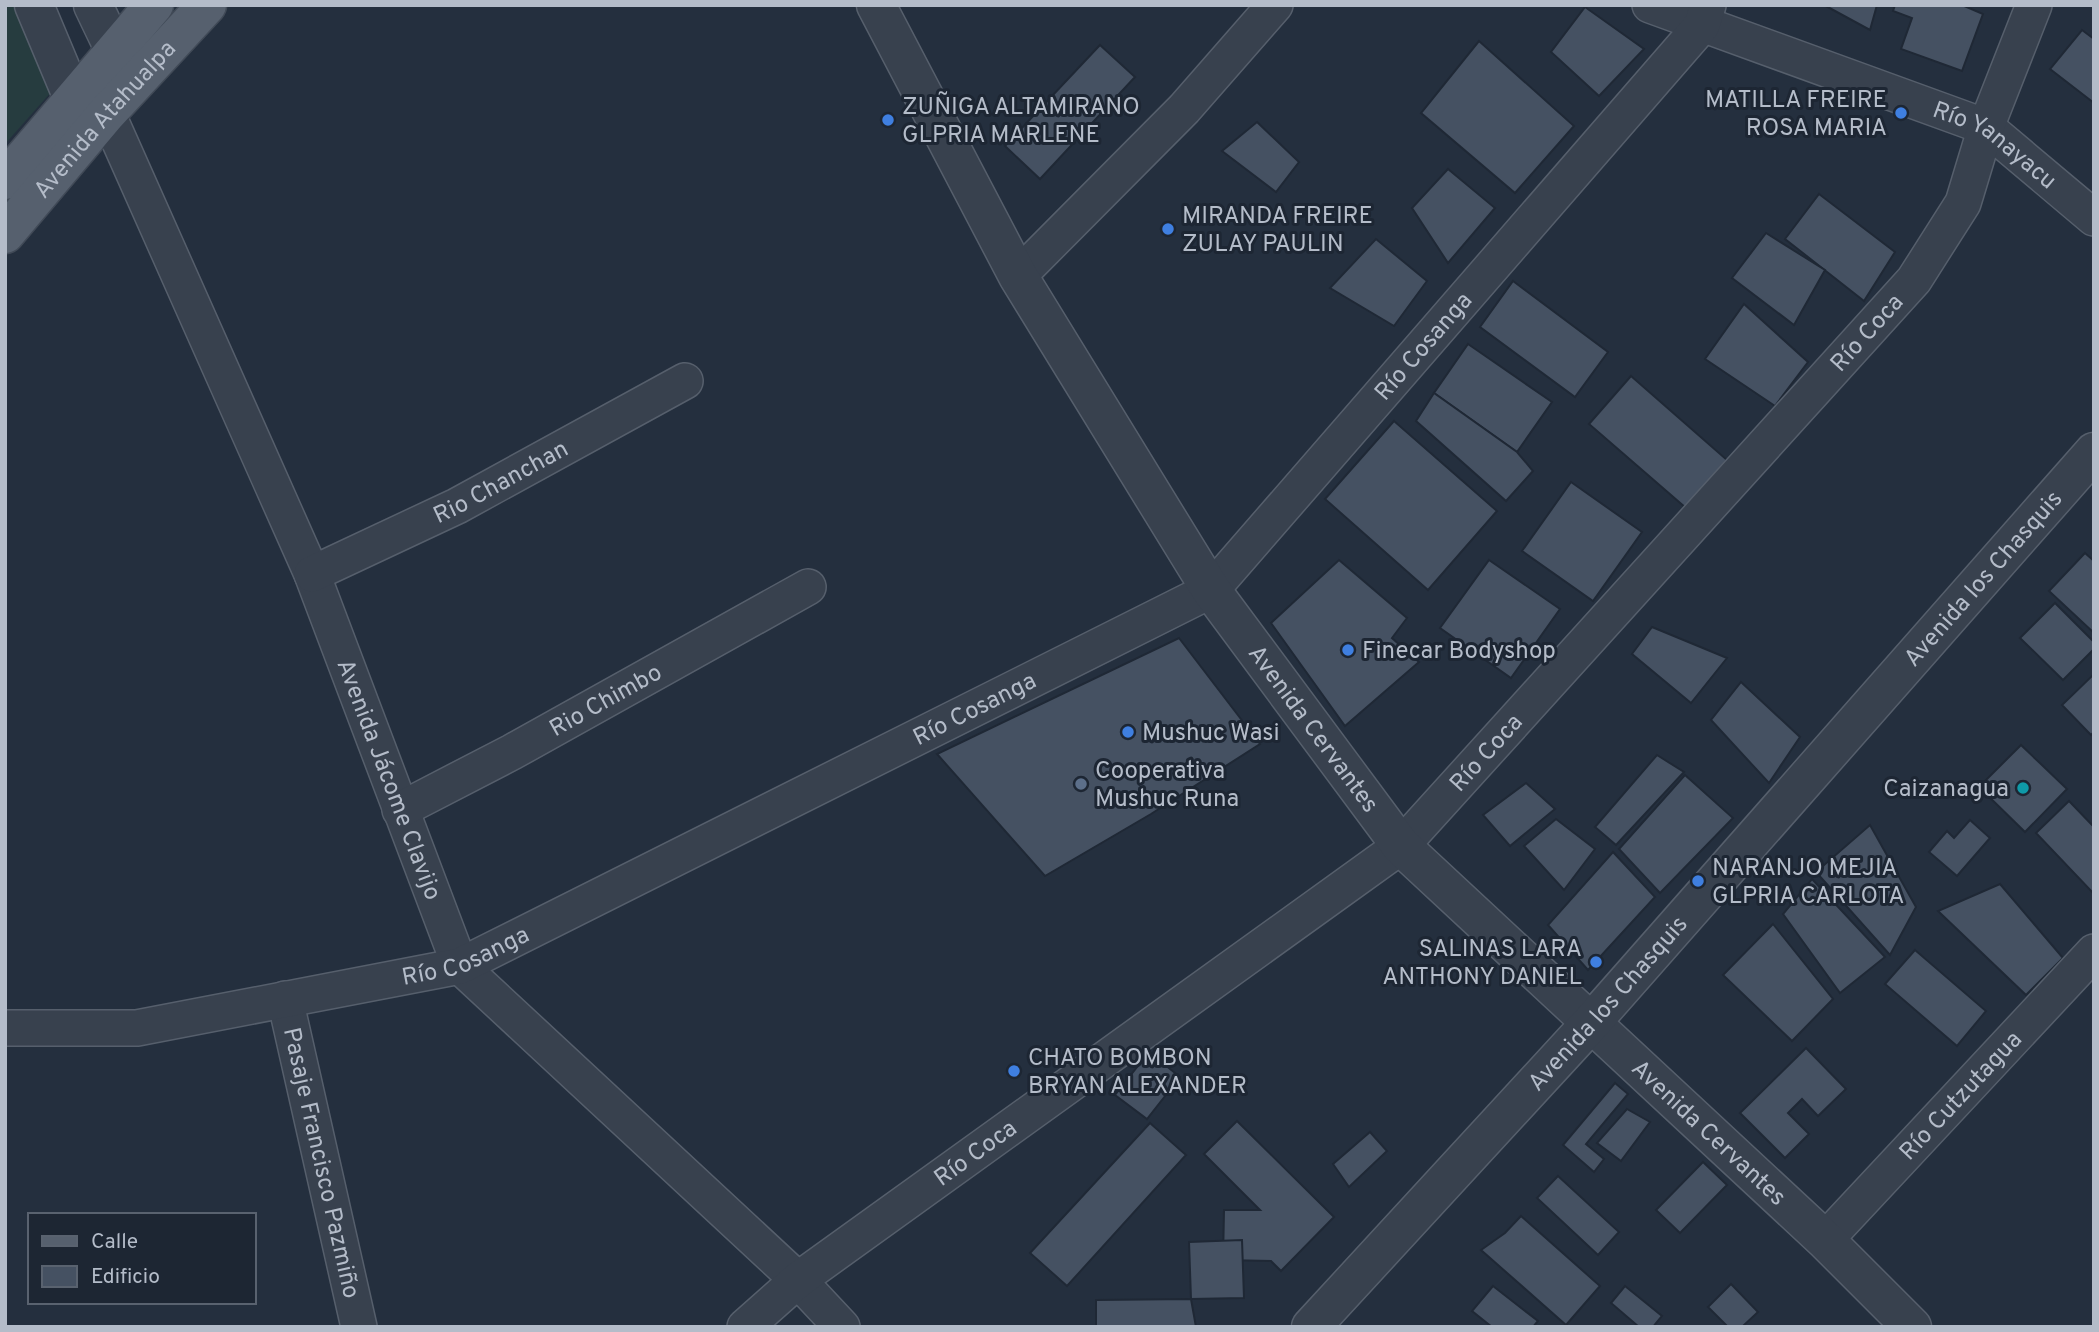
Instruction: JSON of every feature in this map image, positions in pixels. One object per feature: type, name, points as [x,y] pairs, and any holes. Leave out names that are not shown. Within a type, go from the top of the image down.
[{"type":"main road","name":"Avenida Atahualpa","points":[[5,234],[90,106],[115,51],[154,5]]},
{"type":"main road","name":"Avenida Atahualpa","points":[[5,180],[207,5]]},
{"type":"street","name":"Avenida Jácome Clavijo","points":[[34,5],[90,106],[312,575],[460,966],[798,1280],[842,1327]]},
{"type":"street","points":[[93,5],[115,51]]},
{"type":"street","name":"Avenida Cervantes","points":[[876,5],[1018,276],[1211,590],[1401,846],[1825,1240],[1913,1327]]},
{"type":"street","points":[[1018,276],[1184,109],[1275,5]]},
{"type":"street","name":"Río Yanayacu","points":[[1650,5],[1705,15],[1986,127],[2094,218]]},
{"type":"street","name":"Río Coca","points":[[745,1327],[798,1280],[1401,846],[1914,280],[1964,203],[1986,127],[2035,5]]},
{"type":"street","name":"Río Cosanga","points":[[5,1028],[137,1028],[460,966],[1211,590],[1705,15]]},
{"type":"street","name":"Rio Chanchan","points":[[312,575],[457,506],[685,381]]},
{"type":"street","name":"Avenida los Chasquis","points":[[1311,1327],[1590,1024],[2094,452]]},
{"type":"street","name":"Rio Chimbo","points":[[400,810],[512,752],[808,587]]},
{"type":"street","name":"Río Cutzutagua","points":[[1825,1240],[2094,952]]},
{"type":"street","name":"Pasaje Francisco Pazmiño","points":[[285,999],[359,1327]]},
{"type":"green space","points":[[5,5],[16,5],[53,90],[5,144]]},
{"type":"building","points":[[1824,5],[1877,5],[1870,30]]},
{"type":"building","points":[[1895,5],[1962,5],[1983,14],[1962,71],[1901,49],[1912,18],[1893,11]]},
{"type":"building","points":[[1585,7],[1644,49],[1599,96],[1551,52]]},
{"type":"building","points":[[2082,30],[2094,39],[2094,103],[2050,69]]},
{"type":"building","points":[[1479,41],[1574,126],[1515,193],[1421,113]]},
{"type":"building","points":[[1100,45],[1135,77],[1040,179],[1005,146]]},
{"type":"building","points":[[1257,122],[1299,162],[1276,192],[1222,151]]},
{"type":"building","points":[[1448,169],[1495,208],[1448,263],[1412,208]]},
{"type":"building","points":[[1819,194],[1895,252],[1864,301],[1785,239]]},
{"type":"building","points":[[1766,233],[1825,270],[1794,325],[1732,278]]},
{"type":"building","points":[[1376,239],[1427,281],[1394,326],[1330,288]]},
{"type":"building","points":[[1513,281],[1608,352],[1575,397],[1480,327]]},
{"type":"building","points":[[1744,304],[1808,362],[1775,406],[1705,359]]},
{"type":"building","points":[[1468,344],[1552,402],[1517,452],[1434,393]]},
{"type":"building","points":[[1631,376],[1727,460],[1686,508],[1589,424]]},
{"type":"building","points":[[1434,393],[1517,452],[1533,471],[1506,501],[1416,421]]},
{"type":"building","points":[[1394,421],[1497,511],[1428,590],[1325,499]]},
{"type":"building","points":[[1571,482],[1642,532],[1593,601],[1522,551]]},
{"type":"building","points":[[2085,553],[2094,561],[2094,633],[2049,591]]},
{"type":"building","name":"Finecar Bodyshop","points":[[1339,560],[1407,618],[1392,638],[1419,662],[1345,726],[1271,623]]},
{"type":"building","points":[[1489,560],[1560,609],[1511,678],[1440,628]]},
{"type":"building","points":[[2055,603],[2094,642],[2094,649],[2063,680],[2020,638]]},
{"type":"building","points":[[1652,627],[1727,658],[1691,703],[1632,654]]},
{"type":"building","name":"Cooperativa Mushuc Runa","points":[[1179,638],[1260,744],[1151,814],[1045,876],[937,754]]},
{"type":"building","points":[[2094,674],[2094,732],[2091,735],[2062,705]]},
{"type":"building","points":[[1741,682],[1800,737],[1769,783],[1711,720]]},
{"type":"building","name":"Caizanagua","points":[[2021,745],[2067,789],[2025,832],[1979,787]]},
{"type":"building","points":[[1657,755],[1684,772],[1616,845],[1595,827]]},
{"type":"building","points":[[1685,775],[1733,818],[1660,893],[1619,849]]},
{"type":"building","points":[[1526,783],[1555,809],[1510,846],[1483,815]]},
{"type":"building","points":[[2069,801],[2094,827],[2094,894],[2036,833]]},
{"type":"building","points":[[1556,819],[1595,849],[1564,890],[1524,846]]},
{"type":"building","points":[[1970,820],[1990,838],[1957,876],[1929,852],[1947,831],[1954,838]]},
{"type":"building","points":[[1870,825],[1916,907],[1890,955],[1816,872]]},
{"type":"building","points":[[1613,852],[1655,897],[1588,970],[1548,925]]},
{"type":"building","points":[[1812,879],[1885,957],[1840,993],[1783,914]]},
{"type":"building","points":[[2000,884],[2063,958],[2026,995],[1938,911]]},
{"type":"building","points":[[1773,924],[1833,999],[1792,1041],[1723,975]]},
{"type":"building","points":[[1915,950],[1986,1011],[1957,1046],[1885,984]]},
{"type":"building","points":[[1806,1048],[1846,1089],[1818,1116],[1802,1099],[1788,1113],[1809,1134],[1785,1158],[1740,1113]]},
{"type":"building","points":[[1149,1052],[1180,1077],[1147,1119],[1115,1095]]},
{"type":"building","points":[[1615,1083],[1628,1094],[1586,1144],[1604,1159],[1594,1172],[1563,1145]]},
{"type":"building","points":[[1627,1109],[1650,1122],[1621,1161],[1597,1143]]},
{"type":"building","points":[[1237,1121],[1334,1217],[1281,1271],[1271,1261],[1223,1260],[1224,1210],[1260,1210],[1204,1154]]},
{"type":"building","points":[[1150,1123],[1186,1155],[1067,1286],[1030,1253]]},
{"type":"building","points":[[1370,1132],[1387,1151],[1349,1187],[1333,1164]]},
{"type":"building","points":[[1703,1162],[1727,1185],[1680,1233],[1656,1210]]},
{"type":"building","points":[[1558,1176],[1619,1232],[1598,1255],[1537,1198]]},
{"type":"building","points":[[1521,1216],[1600,1286],[1566,1325],[1481,1250],[1505,1233]]},
{"type":"building","points":[[1242,1240],[1244,1298],[1191,1299],[1189,1242]]},
{"type":"building","points":[[1731,1284],[1758,1312],[1742,1327],[1728,1327],[1708,1307]]},
{"type":"building","points":[[1493,1286],[1538,1321],[1533,1327],[1492,1327],[1472,1311]]},
{"type":"building","points":[[1625,1286],[1662,1316],[1653,1327],[1639,1327],[1611,1303]]},
{"type":"building","points":[[1191,1299],[1196,1327],[1096,1327],[1096,1300]]},
{"type":"place","name":"MATILLA FREIRE ROSA MARIA","points":[[1901,113]]},
{"type":"place","name":"ZUÑIGA ALTAMIRANO GLPRIA MARLENE","points":[[888,120]]},
{"type":"place","name":"MIRANDA FREIRE ZULAY PAULIN","points":[[1168,229]]},
{"type":"place","name":"Finecar Bodyshop","points":[[1348,650]]},
{"type":"place","name":"Mushuc Wasi","points":[[1128,732]]},
{"type":"place","name":"Cooperativa Mushuc Runa","points":[[1081,784]]},
{"type":"place","name":"Caizanagua","points":[[2023,788]]},
{"type":"place","name":"NARANJO MEJIA GLPRIA CARLOTA","points":[[1698,881]]},
{"type":"place","name":"SALINAS LARA ANTHONY DANIEL","points":[[1596,962]]},
{"type":"place","name":"CHATO BOMBON BRYAN ALEXANDER","points":[[1014,1071]]}]
